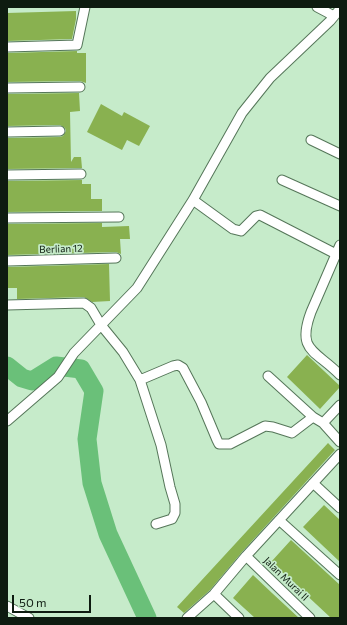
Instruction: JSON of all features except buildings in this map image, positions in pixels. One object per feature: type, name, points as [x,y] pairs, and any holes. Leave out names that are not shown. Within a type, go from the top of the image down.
[{"type":"street","points":[[7,47],[77,45],[85,7]]},
{"type":"street","points":[[317,7],[337,12]]},
{"type":"street","points":[[7,421],[58,377],[74,353],[137,288],[193,200],[242,113],[270,78],[337,12]]},
{"type":"street","points":[[7,88],[80,87]]},
{"type":"street","points":[[7,132],[60,131]]},
{"type":"street","points":[[311,140],[340,154]]},
{"type":"street","points":[[7,175],[81,174]]},
{"type":"street","points":[[282,180],[340,206]]},
{"type":"street","points":[[193,200],[233,230],[241,231],[256,216],[260,215],[336,254]]},
{"type":"street","points":[[7,218],[119,217]]},
{"type":"street","points":[[340,245],[311,312],[305,334],[309,349],[340,375]]},
{"type":"street","name":"Berlian 12","points":[[7,261],[116,258]]},
{"type":"street","points":[[7,305],[84,303],[91,308],[101,325],[126,355],[140,380],[161,445],[175,504],[175,513],[172,519],[156,524]]},
{"type":"street","points":[[140,380],[173,366],[178,365],[183,368],[219,444],[230,444],[265,426],[292,433],[313,417]]},
{"type":"street","points":[[268,376],[313,417],[323,423],[340,442]]},
{"type":"street","points":[[323,423],[340,405]]},
{"type":"street","points":[[187,618],[214,594],[246,556],[340,454]]},
{"type":"street","points":[[313,483],[340,508]]},
{"type":"street","points":[[279,520],[340,575]]},
{"type":"street","name":"Jalan Murai II","points":[[246,556],[310,618]]},
{"type":"street","points":[[214,594],[239,618]]},
{"type":"street","points":[[7,606],[29,618]]},
{"type":"waterway","points":[[7,366],[22,378],[32,381],[56,366],[81,369],[94,391],[87,439],[92,483],[108,534],[147,618]]}]
